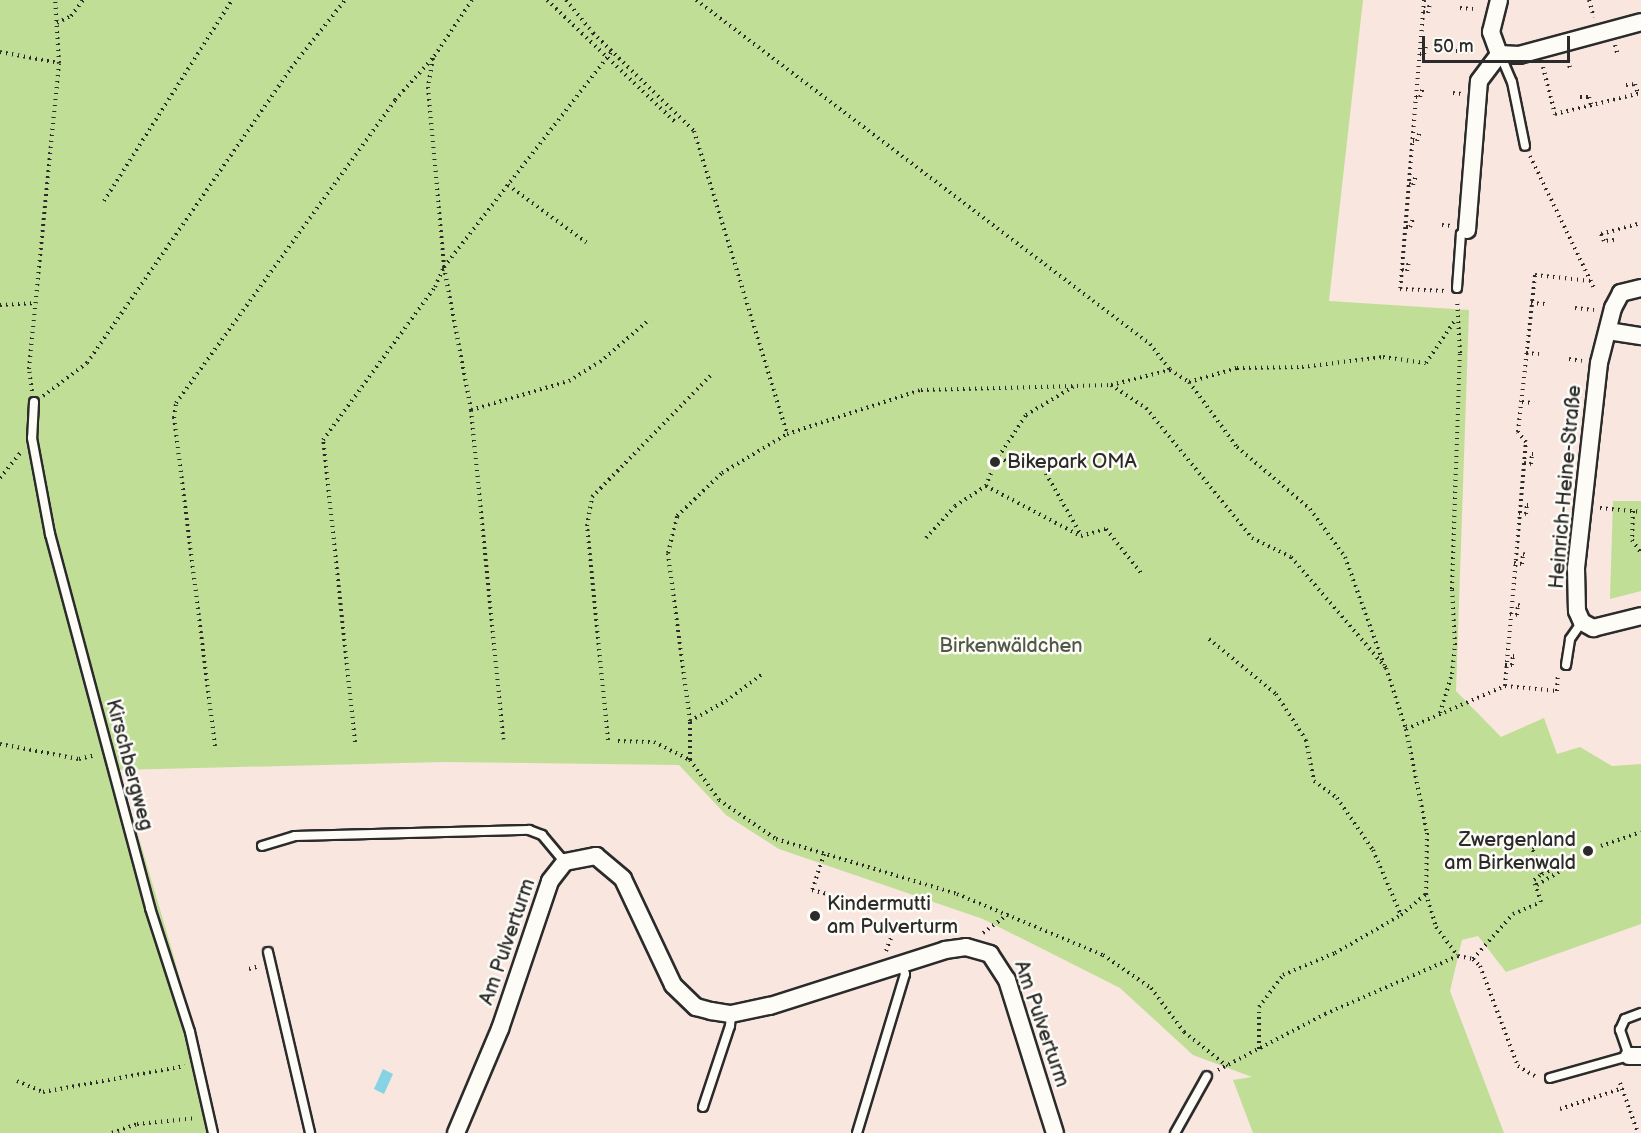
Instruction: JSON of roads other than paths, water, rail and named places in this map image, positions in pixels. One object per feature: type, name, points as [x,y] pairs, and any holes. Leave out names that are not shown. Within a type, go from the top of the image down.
[{"type":"street","points":[[1498,0],[1491,32],[1499,54]]},
{"type":"street","points":[[1499,54],[1519,55],[1641,22]]},
{"type":"street","points":[[1467,230],[1479,81],[1499,54]]},
{"type":"street","name":"Heinrich-Heine-Straße","points":[[1582,622],[1576,611],[1577,564],[1599,363],[1621,293],[1641,288]]},
{"type":"street","points":[[1608,331],[1641,336]]},
{"type":"street","points":[[1582,622],[1593,628],[1641,616]]},
{"type":"street","name":"Am Pulverturm","points":[[456,1133],[500,1029],[541,902],[550,881],[565,862],[596,856],[611,866],[630,891],[674,985],[696,1006],[730,1014],[770,1006],[966,947],[990,954],[999,963],[1035,1061],[1055,1133]]},
{"type":"lane","points":[[1499,54],[1512,82],[1526,146]]},
{"type":"lane","points":[[1454,288],[1461,234],[1467,230]]},
{"type":"lane","name":"Kirschbergweg","points":[[34,402],[32,438],[50,534],[108,752],[190,1032],[213,1133]]},
{"type":"lane","points":[[1562,667],[1570,639],[1582,622]]},
{"type":"lane","points":[[262,846],[296,836],[529,830],[542,835],[565,862]]},
{"type":"lane","points":[[268,952],[310,1133]]},
{"type":"lane","points":[[857,1133],[905,974],[902,965]]},
{"type":"lane","points":[[1550,1078],[1635,1056],[1620,1030],[1625,1018],[1641,1013]]},
{"type":"lane","points":[[703,1107],[730,1026],[730,1014]]},
{"type":"lane","points":[[1175,1133],[1207,1076]]},
{"type":"water","points":[[383,1069],[393,1074],[384,1094],[374,1089]]},
{"type":"place","name":"Bikepark OMA","points":[[995,462]]},
{"type":"place","name":"Zwergenland am Birkenwald","points":[[1588,851]]},
{"type":"place","name":"Kindermutti am Pulverturm","points":[[815,916]]},
{"type":"park label","name":"Birkenwäldchen","points":[[1011,646]]}]
